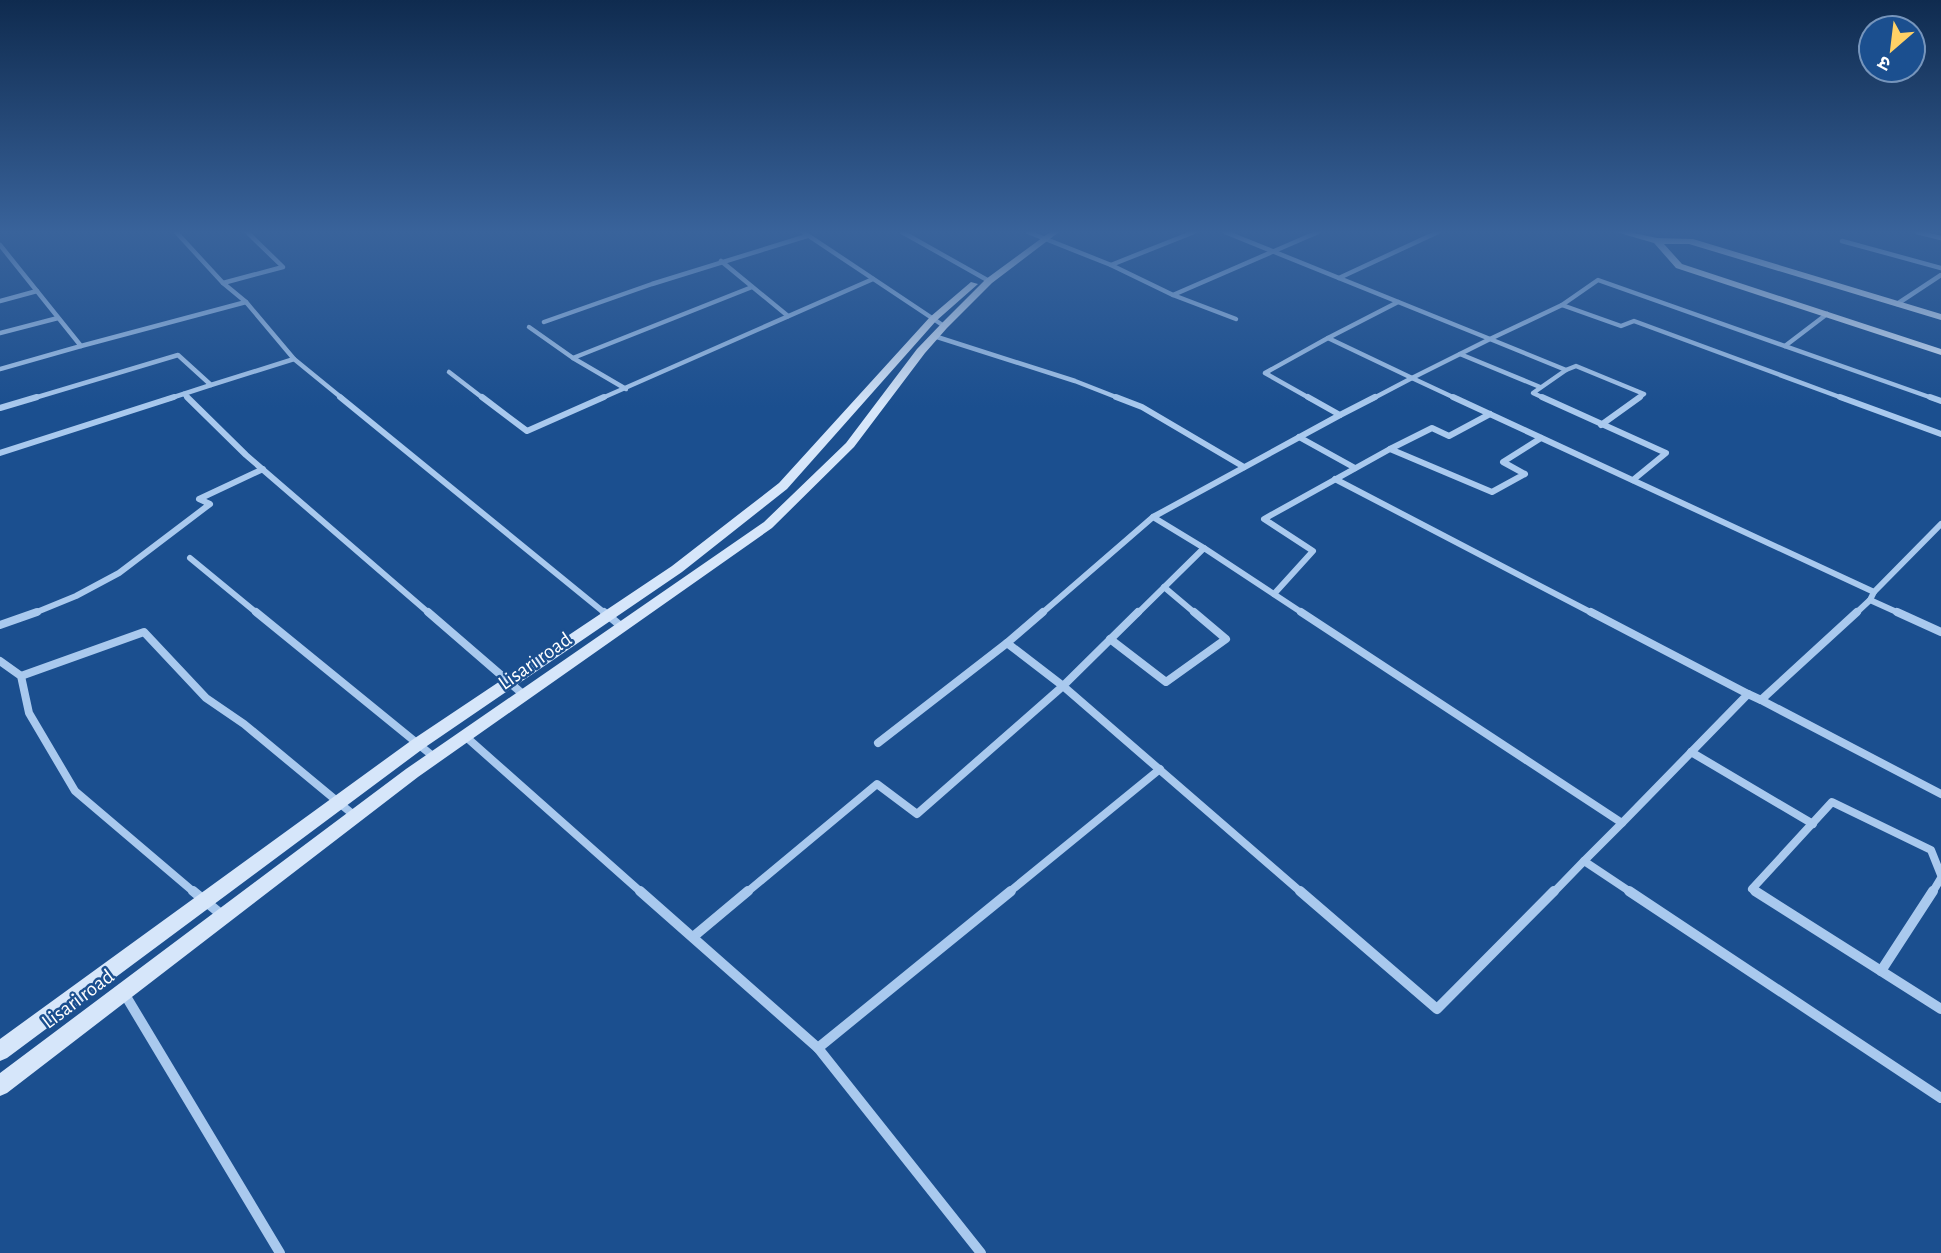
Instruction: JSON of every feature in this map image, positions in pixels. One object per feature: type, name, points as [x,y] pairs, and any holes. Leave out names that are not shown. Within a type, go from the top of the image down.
[{"type":"street","points":[[232,290],[246,302],[294,359],[622,627]]},
{"type":"street","points":[[544,321],[634,290]]},
{"type":"street","points":[[573,358],[743,290]]},
{"type":"street","points":[[756,290],[788,316]]},
{"type":"street","points":[[449,372],[527,431],[847,290]]},
{"type":"street","points":[[888,290],[937,327],[1142,407],[1244,467]]},
{"type":"street","name":"Lisari road","points":[[0,1051],[418,744],[677,569],[783,486],[858,406],[974,290]]},
{"type":"street","points":[[1164,290],[1236,319]]},
{"type":"street","points":[[1173,295],[1183,290]]},
{"type":"street","points":[[1370,290],[1566,370]]},
{"type":"street","points":[[878,743],[1007,643],[1153,517],[1340,415],[1562,305],[1582,290]]},
{"type":"street","points":[[1630,290],[1941,401]]},
{"type":"street","points":[[1754,290],[1941,352]]},
{"type":"street","points":[[1853,290],[1941,317]]},
{"type":"street","points":[[1897,304],[1918,290]]},
{"type":"street","points":[[0,301],[37,291],[81,346]]},
{"type":"street","points":[[0,369],[246,302]]},
{"type":"street","points":[[1340,415],[1265,373],[1398,302]]},
{"type":"street","points":[[1562,305],[1620,326],[1634,321],[1941,434]]},
{"type":"street","points":[[1784,346],[1827,314]]},
{"type":"street","points":[[0,333],[58,318]]},
{"type":"street","points":[[529,327],[573,358],[626,389]]},
{"type":"street","name":"Lisari road","points":[[0,1086],[435,757],[768,525],[850,445],[937,327]]},
{"type":"street","points":[[1328,338],[1874,592]]},
{"type":"street","points":[[1460,354],[1540,387]]},
{"type":"street","points":[[0,408],[178,355],[211,385]]},
{"type":"street","points":[[0,453],[294,359]]},
{"type":"street","points":[[1601,425],[1644,394],[1576,366],[1533,393],[1601,425],[1666,453],[1633,480]]},
{"type":"street","points":[[184,394],[263,470],[524,695]]},
{"type":"street","points":[[1274,594],[1313,551],[1264,519],[1432,428],[1449,436],[1490,414]]},
{"type":"street","points":[[1299,437],[1355,468]]},
{"type":"street","points":[[1390,449],[1492,492],[1525,474],[1503,461],[1541,438]]},
{"type":"street","points":[[0,625],[61,605],[120,573],[189,517],[210,504],[199,499],[263,470]]},
{"type":"street","points":[[1335,479],[1941,794]]},
{"type":"street","points":[[1153,517],[1622,823]]},
{"type":"street","points":[[1761,700],[1870,600],[1874,592],[1941,524]]},
{"type":"street","points":[[693,937],[877,784],[917,814],[1063,686],[1204,548]]},
{"type":"street","points":[[190,558],[435,757]]},
{"type":"street","points":[[1110,639],[1166,681],[1226,639],[1164,587]]},
{"type":"street","points":[[1870,600],[1941,632]]},
{"type":"street","points":[[22,676],[144,632],[206,698],[244,724],[355,816]]},
{"type":"street","points":[[1007,643],[1063,686],[1437,1009],[1748,694]]},
{"type":"street","points":[[0,662],[22,676],[29,712],[75,791],[223,916]]},
{"type":"street","points":[[465,736],[818,1048],[981,1253]]},
{"type":"street","points":[[1691,752],[1813,824]]},
{"type":"street","points":[[818,1048],[1160,769]]},
{"type":"street","points":[[1881,971],[1941,877],[1931,850],[1832,802],[1752,889],[1881,971],[1941,1009]]},
{"type":"street","points":[[1584,860],[1941,1098]]},
{"type":"street","points":[[123,992],[281,1253]]}]
